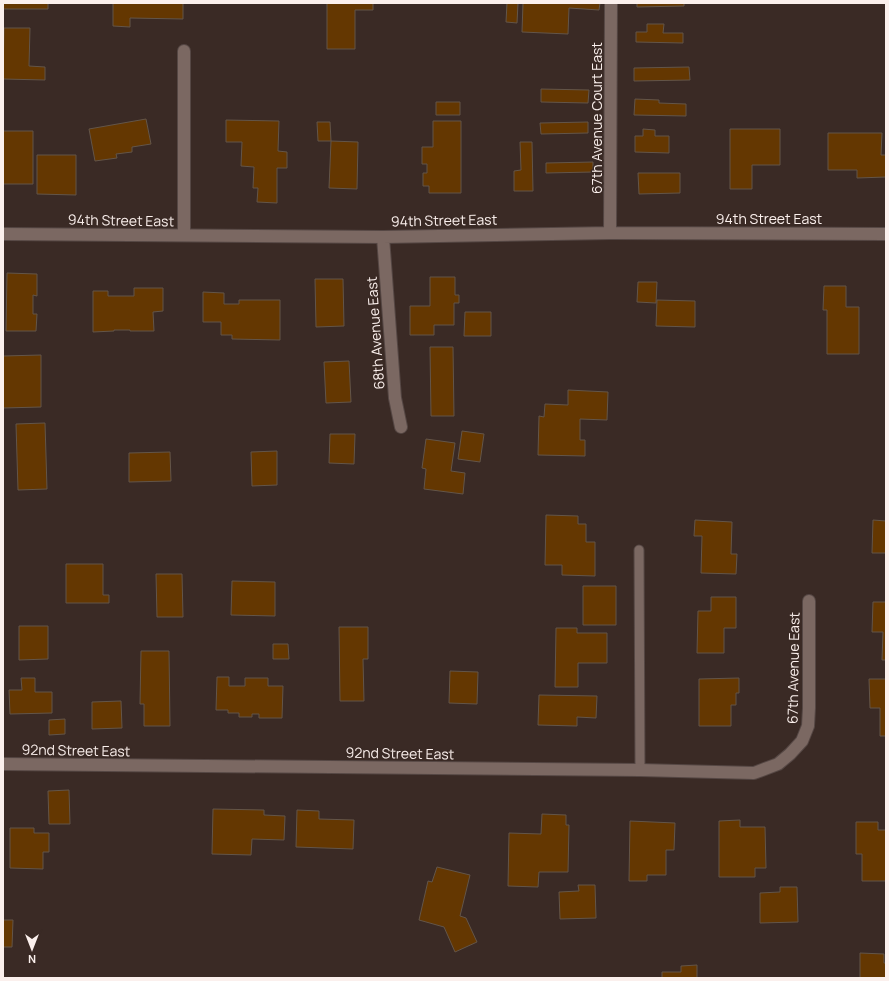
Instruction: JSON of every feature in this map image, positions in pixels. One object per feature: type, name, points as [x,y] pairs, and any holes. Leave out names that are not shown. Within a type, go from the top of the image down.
[{"type":"street","name":"67th Avenue Court East","points":[[610,233],[611,3]]},
{"type":"street","points":[[184,52],[184,235]]},
{"type":"street","name":"94th Street East","points":[[3,234],[383,236],[610,233],[886,234]]},
{"type":"street","name":"68th Avenue East","points":[[383,236],[395,398],[401,427]]},
{"type":"street","name":"67th Avenue East","points":[[790,754],[802,741],[808,726],[809,602]]},
{"type":"street","name":"92nd Street East","points":[[3,764],[640,770],[754,773],[778,764],[790,754]]},
{"type":"lane","points":[[639,550],[640,770]]},
{"type":"building","points":[[3,3],[48,3],[48,9],[3,9]]},
{"type":"building","points":[[113,3],[183,3],[183,19],[130,18],[130,27],[113,26]]},
{"type":"building","points":[[327,3],[373,3],[373,10],[355,10],[355,49],[327,49]]},
{"type":"building","points":[[507,3],[518,3],[517,23],[506,22]]},
{"type":"building","points":[[523,3],[600,3],[599,10],[569,8],[568,34],[522,32]]},
{"type":"building","points":[[637,3],[684,3],[684,6],[637,7]]},
{"type":"building","points":[[647,24],[664,24],[663,33],[683,33],[683,43],[636,42],[636,32],[647,32]]},
{"type":"building","points":[[4,28],[30,28],[29,66],[45,67],[45,80],[3,79]]},
{"type":"building","points":[[689,67],[690,80],[634,81],[634,68]]},
{"type":"building","points":[[541,89],[589,90],[588,103],[541,102]]},
{"type":"building","points":[[635,99],[659,100],[659,103],[686,104],[686,116],[634,115]]},
{"type":"building","points":[[436,102],[460,102],[460,115],[436,115]]},
{"type":"building","points":[[146,119],[151,144],[132,147],[132,152],[116,154],[117,158],[95,161],[89,129]]},
{"type":"building","points":[[226,120],[279,121],[278,151],[287,152],[287,168],[277,168],[277,203],[257,202],[258,188],[253,188],[254,167],[241,166],[242,142],[226,142]]},
{"type":"building","points":[[433,121],[461,121],[461,193],[429,193],[429,186],[423,186],[423,173],[427,173],[427,164],[422,164],[422,147],[433,147]]},
{"type":"building","points":[[317,122],[330,122],[331,141],[318,141]]},
{"type":"building","points":[[588,122],[588,133],[541,134],[540,123]]},
{"type":"building","points":[[643,129],[655,130],[655,136],[669,136],[669,153],[635,152],[635,136],[643,136]]},
{"type":"building","points":[[730,129],[780,129],[780,165],[752,165],[752,189],[730,189]]},
{"type":"building","points":[[3,131],[33,131],[33,184],[3,184]]},
{"type":"building","points":[[828,133],[882,133],[881,155],[886,155],[886,177],[857,178],[857,170],[828,170]]},
{"type":"building","points":[[331,141],[358,142],[357,189],[329,188]]},
{"type":"building","points":[[520,142],[532,142],[533,191],[514,191],[514,171],[521,170]]},
{"type":"building","points":[[37,155],[76,155],[76,195],[37,194]]},
{"type":"building","points":[[593,162],[593,172],[546,173],[546,163]]},
{"type":"building","points":[[638,173],[680,173],[680,193],[639,194]]},
{"type":"building","points":[[7,273],[37,274],[37,296],[33,295],[33,314],[37,314],[36,331],[6,331]]},
{"type":"building","points":[[430,277],[455,277],[455,295],[459,295],[459,303],[454,303],[454,325],[434,325],[434,335],[410,335],[410,306],[430,306]]},
{"type":"building","points":[[315,279],[343,279],[344,326],[316,327]]},
{"type":"building","points":[[638,282],[657,282],[656,303],[637,302]]},
{"type":"building","points":[[824,286],[846,286],[846,307],[859,307],[859,354],[827,354],[827,310],[823,310]]},
{"type":"building","points":[[134,288],[163,288],[163,311],[153,312],[154,331],[114,330],[93,332],[93,291],[108,291],[108,296],[134,296]]},
{"type":"building","points":[[203,292],[224,293],[224,304],[239,304],[239,300],[280,300],[280,340],[232,339],[232,335],[221,335],[221,322],[203,322]]},
{"type":"building","points":[[657,300],[695,301],[695,327],[656,326]]},
{"type":"building","points":[[465,312],[491,312],[491,336],[464,336]]},
{"type":"building","points":[[430,347],[453,347],[454,416],[431,416]]},
{"type":"building","points":[[41,355],[41,407],[3,408],[3,356]]},
{"type":"building","points":[[349,361],[351,402],[326,403],[324,362]]},
{"type":"building","points":[[568,390],[608,392],[607,420],[580,419],[580,440],[585,440],[585,456],[538,455],[539,416],[544,417],[545,404],[568,405]]},
{"type":"building","points":[[45,423],[47,489],[18,490],[16,424]]},
{"type":"building","points":[[462,431],[484,434],[480,462],[458,459]]},
{"type":"building","points":[[330,434],[355,434],[354,464],[329,463]]},
{"type":"building","points":[[426,439],[455,443],[451,471],[465,473],[463,494],[424,489],[426,469],[422,468]]},
{"type":"building","points":[[277,451],[277,485],[252,486],[251,452]]},
{"type":"building","points":[[170,452],[171,481],[129,482],[129,453]]},
{"type":"building","points":[[546,515],[578,516],[578,524],[586,524],[586,542],[595,542],[595,576],[562,575],[562,565],[545,565]]},
{"type":"building","points":[[695,520],[732,522],[731,554],[737,554],[736,574],[701,573],[702,536],[694,536]]},
{"type":"building","points":[[873,520],[886,521],[886,553],[872,553]]},
{"type":"building","points":[[66,564],[103,564],[103,595],[109,595],[109,603],[66,603]]},
{"type":"building","points":[[156,574],[182,574],[183,617],[157,617]]},
{"type":"building","points":[[232,581],[275,582],[275,616],[231,615]]},
{"type":"building","points":[[583,586],[616,586],[616,625],[583,625]]},
{"type":"building","points":[[711,597],[736,597],[736,628],[724,628],[724,653],[697,653],[698,611],[711,611]]},
{"type":"building","points":[[873,602],[886,602],[886,660],[882,660],[883,632],[872,632]]},
{"type":"building","points":[[19,626],[48,626],[48,659],[19,660]]},
{"type":"building","points":[[339,627],[368,627],[368,659],[363,659],[364,701],[340,701]]},
{"type":"building","points":[[556,628],[577,628],[577,633],[607,633],[607,663],[578,663],[578,687],[555,687]]},
{"type":"building","points":[[273,644],[288,644],[289,659],[273,659]]},
{"type":"building","points":[[141,651],[169,651],[170,726],[144,726],[144,704],[140,704]]},
{"type":"building","points":[[450,671],[478,672],[477,704],[449,703]]},
{"type":"building","points":[[217,677],[229,677],[229,686],[245,686],[245,678],[268,678],[268,686],[283,686],[282,718],[259,718],[259,714],[252,714],[252,717],[239,717],[239,713],[228,713],[228,710],[216,710]]},
{"type":"building","points":[[21,678],[35,678],[35,692],[52,692],[52,713],[10,714],[9,690],[22,690]]},
{"type":"building","points":[[739,678],[739,693],[736,693],[736,705],[731,705],[731,726],[699,726],[699,679]]},
{"type":"building","points":[[869,679],[886,679],[886,736],[880,736],[880,708],[870,708]]},
{"type":"building","points":[[539,695],[597,696],[596,718],[577,717],[577,726],[538,725]]},
{"type":"building","points":[[121,701],[122,728],[92,729],[92,702]]},
{"type":"building","points":[[65,719],[65,734],[49,735],[49,720]]},
{"type":"building","points":[[69,790],[70,824],[49,824],[48,791]]},
{"type":"building","points":[[213,809],[264,810],[264,815],[285,816],[284,840],[252,839],[251,855],[212,854]]},
{"type":"building","points":[[297,810],[319,811],[319,819],[354,820],[353,849],[296,847]]},
{"type":"building","points":[[542,814],[566,815],[566,825],[569,825],[568,872],[539,872],[538,887],[508,886],[509,833],[541,834]]},
{"type":"building","points":[[740,820],[740,827],[765,827],[766,868],[755,868],[755,877],[719,877],[719,821]]},
{"type":"building","points":[[630,821],[675,823],[674,850],[666,850],[666,875],[647,875],[647,881],[629,881]]},
{"type":"building","points":[[856,822],[878,822],[878,830],[886,830],[886,881],[862,881],[862,854],[856,854]]},
{"type":"building","points":[[10,828],[34,828],[34,833],[49,833],[49,852],[43,852],[43,869],[10,868]]},
{"type":"building","points":[[437,867],[470,875],[460,916],[466,918],[477,942],[455,952],[444,927],[419,920],[428,881],[432,882]]},
{"type":"building","points":[[578,885],[595,885],[596,918],[560,919],[559,892],[579,891]]},
{"type":"building","points":[[780,887],[797,887],[798,922],[760,923],[760,893],[780,892]]},
{"type":"building","points":[[3,920],[13,920],[12,947],[3,947]]},
{"type":"building","points":[[860,953],[884,954],[884,963],[886,963],[886,978],[860,978]]},
{"type":"building","points":[[697,965],[697,978],[662,978],[662,972],[681,972],[681,966]]}]
